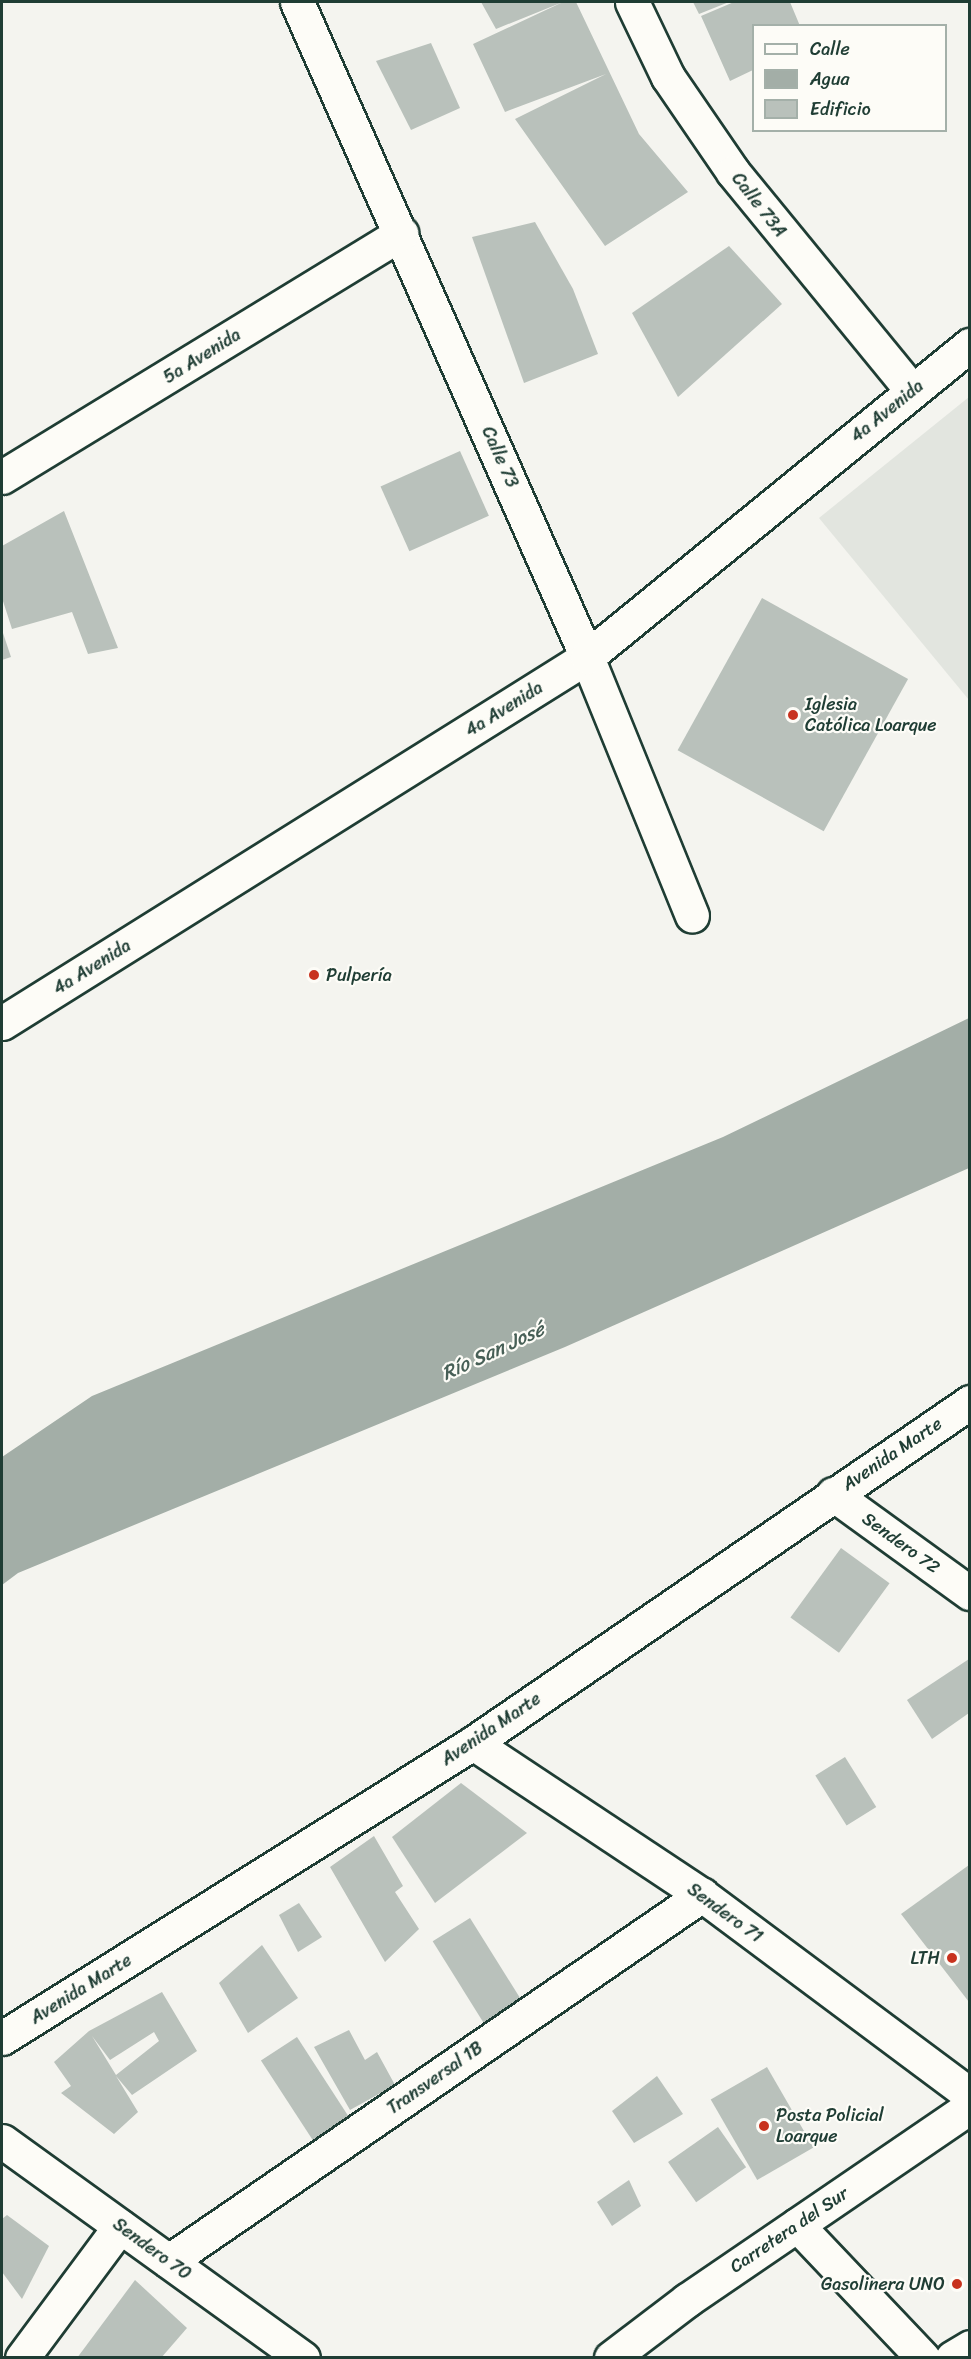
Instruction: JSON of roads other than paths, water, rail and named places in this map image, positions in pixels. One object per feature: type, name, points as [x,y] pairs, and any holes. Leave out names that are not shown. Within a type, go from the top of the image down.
[{"type":"main road","name":"Calle 73","points":[[297,2],[587,657],[692,916]]},
{"type":"main road","name":"Calle 73A","points":[[632,2],[668,77],[733,172],[912,391]]},
{"type":"main road","name":"5a Avenida","points":[[2,477],[401,233]]},
{"type":"main road","name":"4a Avenida","points":[[2,1023],[587,657],[969,345]]},
{"type":"main road","name":"Avenida Marte","points":[[2,2038],[473,1743],[969,1402]]},
{"type":"main road","name":"Sendero 72","points":[[833,1494],[969,1593]]},
{"type":"main road","name":"Sendero 71","points":[[473,1743],[702,1895],[969,2095]]},
{"type":"main road","name":"Transversal 1B","points":[[169,2261],[702,1895]]},
{"type":"main road","name":"Carretera del Sur","points":[[611,2358],[687,2300],[969,2107]]},
{"type":"main road","name":"Sendero 70","points":[[2,2141],[303,2358]]},
{"type":"main road","points":[[797,2225],[923,2358]]},
{"type":"main road","points":[[22,2358],[120,2226]]},
{"type":"main road","points":[[952,2358],[969,2347]]},
{"type":"water","name":"Río San José","points":[[969,1018],[969,1168],[565,1347],[18,1573],[2,1585],[2,1457],[92,1396],[723,1137]]},
{"type":"place","name":"Iglesia Católica Loarque","points":[[793,715]]},
{"type":"place","name":"Pulpería","points":[[314,975]]},
{"type":"place","name":"LTH","points":[[952,1958]]},
{"type":"place","name":"Posta Policial Loarque","points":[[764,2126]]},
{"type":"place","name":"Gasolinera UNO","points":[[957,2284]]}]
